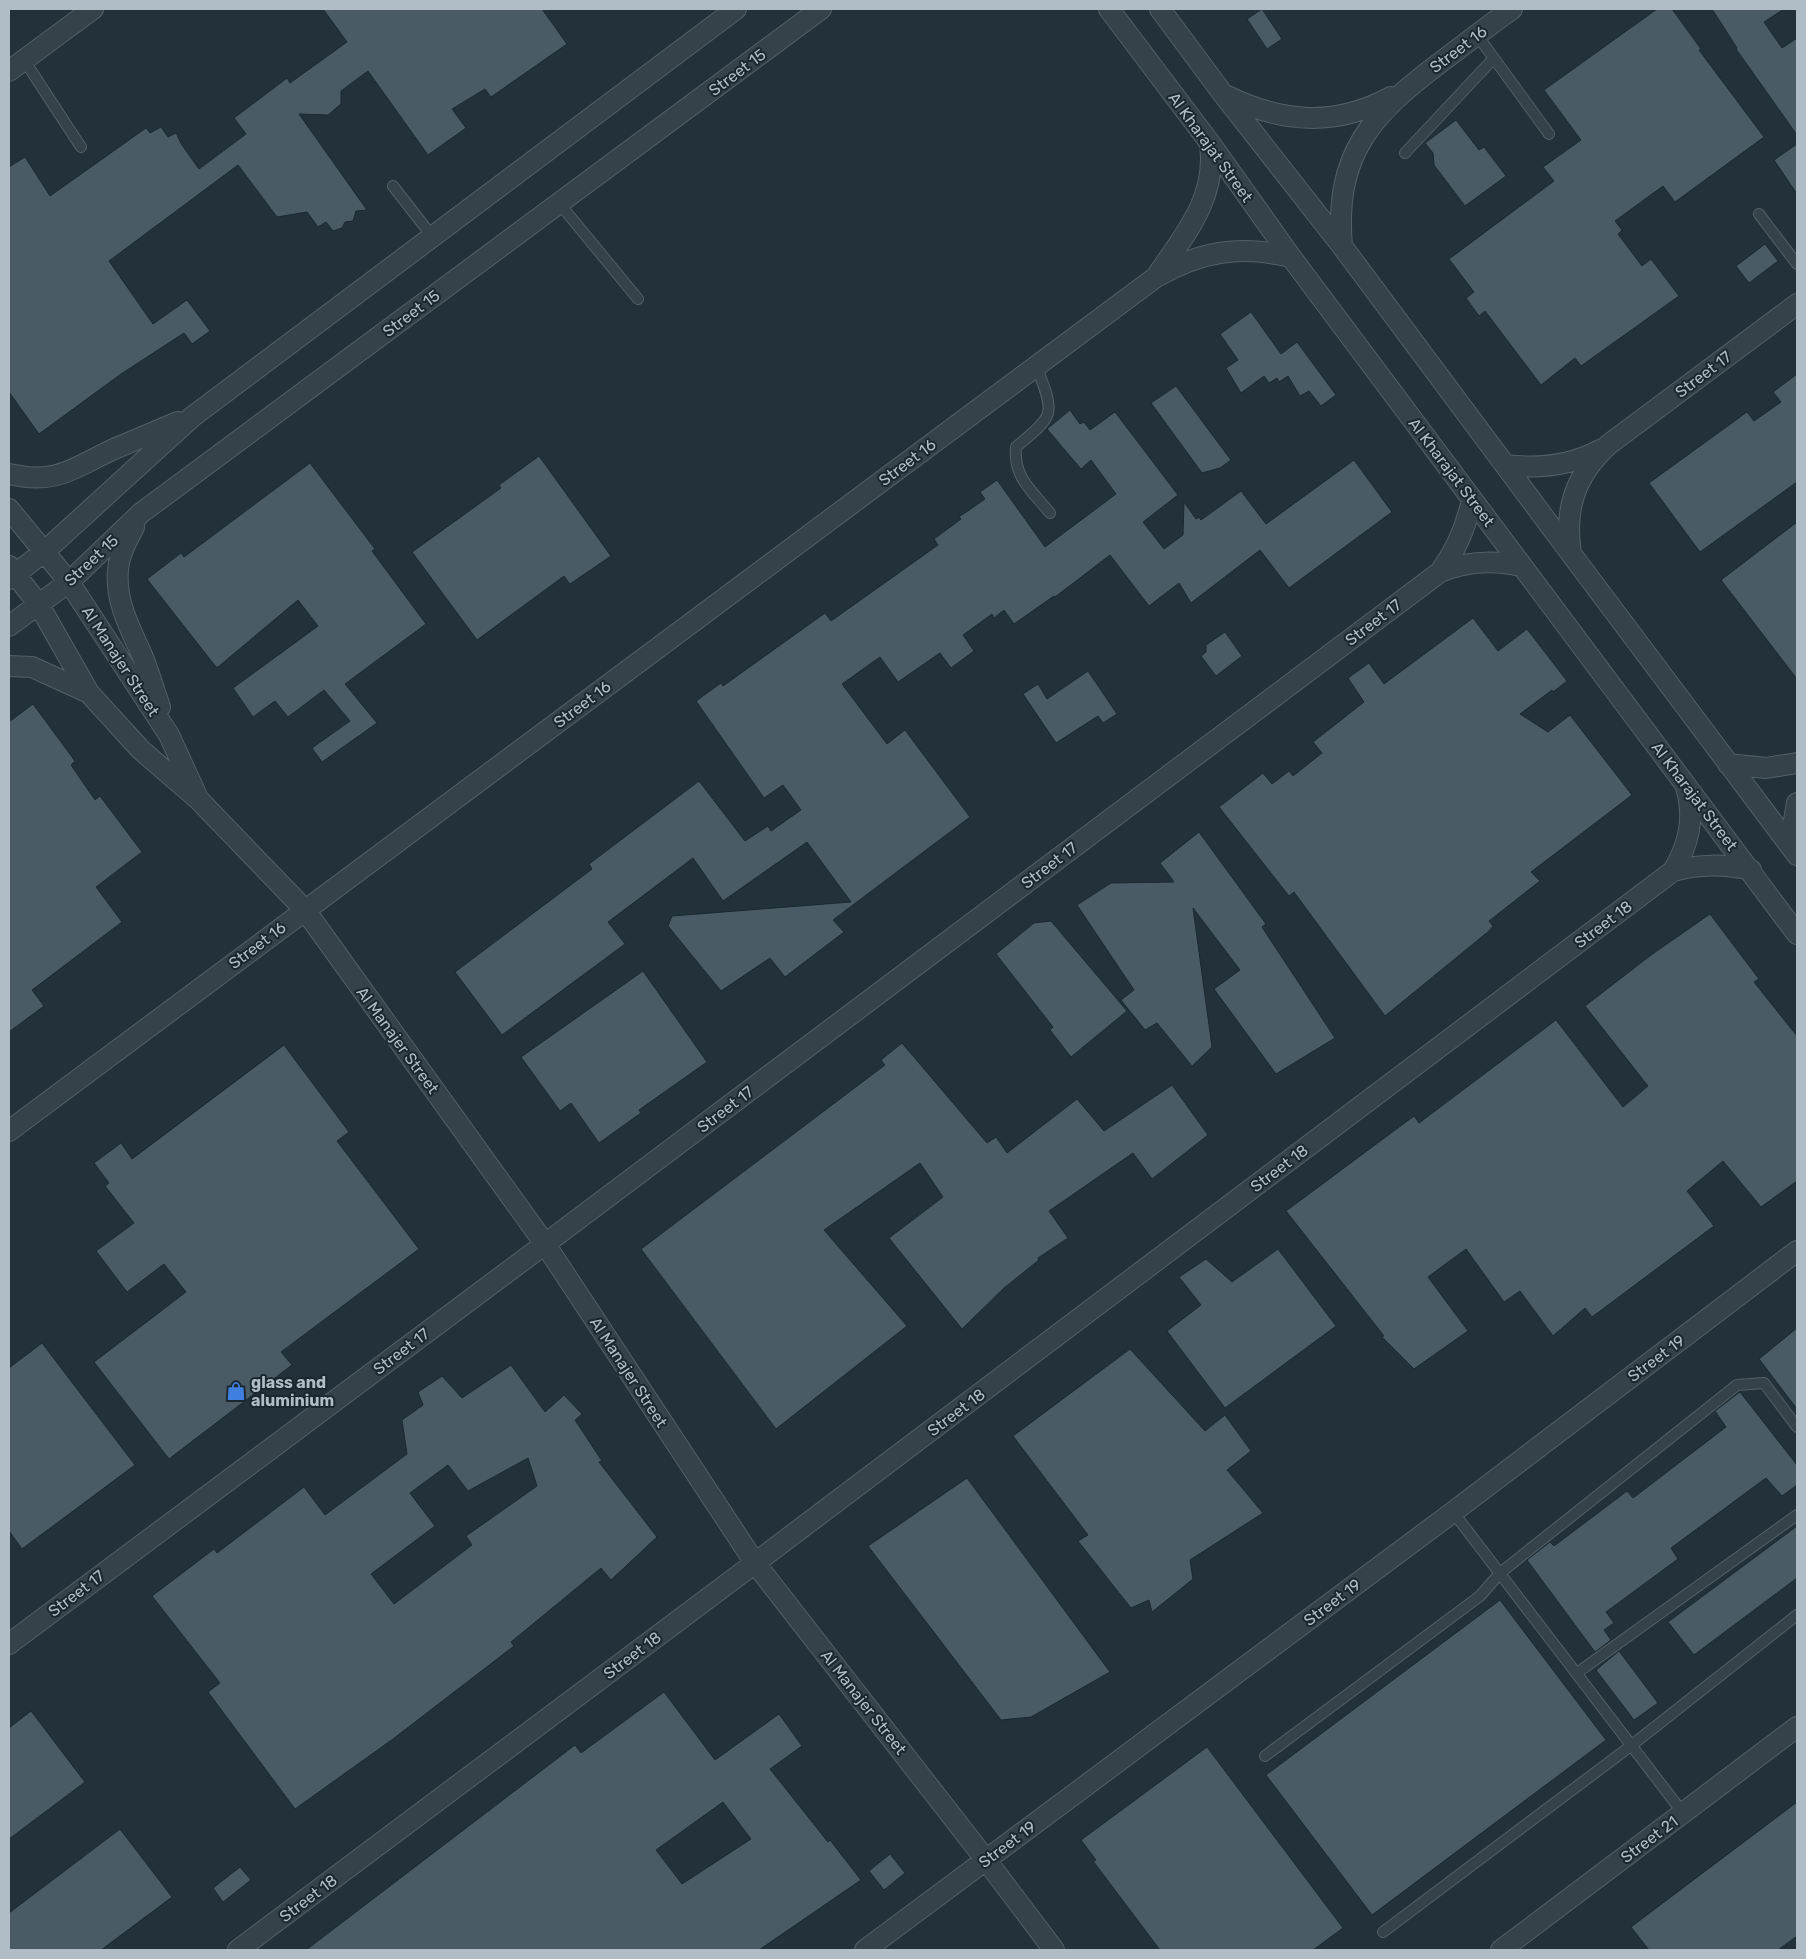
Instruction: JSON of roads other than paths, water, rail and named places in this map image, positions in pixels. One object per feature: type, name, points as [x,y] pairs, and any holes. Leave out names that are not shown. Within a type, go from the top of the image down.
[{"type":"street","points":[[16,65],[93,9]]},
{"type":"street","points":[[11,573],[46,551],[192,417],[736,9]]},
{"type":"street","name":"Street 15","points":[[9,626],[69,582],[141,513],[821,9]]},
{"type":"street","name":"Al Kharajat Street","points":[[1109,9],[1210,143],[1290,257],[1797,934]]},
{"type":"street","name":"Street 16","points":[[1342,246],[1340,221],[1342,195],[1348,171],[1357,148],[1370,126],[1404,90],[1512,9]]},
{"type":"street","points":[[1161,10],[1223,94],[1342,246],[1795,852]]},
{"type":"street","name":"Street 16","points":[[1223,94],[1251,108],[1282,116],[1314,118],[1346,115],[1375,105],[1404,90]]},
{"type":"street","name":"Street 16","points":[[1156,277],[1186,234],[1206,196],[1212,170],[1210,143]]},
{"type":"street","name":"Street 16","points":[[9,1131],[1156,277],[1192,260],[1231,251],[1271,252],[1290,257]]},
{"type":"street","name":"Street 17","points":[[1505,465],[1541,467],[1558,465],[1593,454],[1608,445],[1797,304]]},
{"type":"street","points":[[9,474],[28,479],[49,478],[66,473],[112,450],[192,417]]},
{"type":"street","name":"Street 17","points":[[1572,555],[1569,538],[1569,520],[1577,487],[1585,471],[1608,445]]},
{"type":"street","name":"Street 17","points":[[1440,572],[1460,541],[1468,521],[1472,500]]},
{"type":"street","name":"Al Manajer Street","points":[[9,509],[46,551],[69,582],[169,735],[199,800]]},
{"type":"street","points":[[141,513],[121,556],[118,570],[118,586],[127,623],[149,675],[169,735]]},
{"type":"street","name":"Street 17","points":[[9,1644],[1440,572],[1454,566],[1482,562],[1508,563],[1521,566]]},
{"type":"street","name":"Al Manajer Street","points":[[11,573],[39,605],[89,693],[141,750],[199,800],[305,910],[545,1244],[756,1563],[1054,1950]]},
{"type":"street","points":[[9,666],[32,667],[89,693]]},
{"type":"street","points":[[1728,764],[1766,768],[1797,763]]},
{"type":"street","name":"Street 18","points":[[238,1950],[756,1563],[1673,871],[1684,851],[1690,829],[1689,797],[1684,782]]},
{"type":"street","points":[[1795,852],[1792,832],[1797,803]]},
{"type":"street","name":"Street 18","points":[[1673,871],[1714,864],[1750,870]]},
{"type":"street","name":"Street 19","points":[[865,1950],[1453,1512],[1797,1251]]},
{"type":"street","name":"Street 21","points":[[1501,1950],[1797,1727]]},
{"type":"lane","points":[[1477,35],[1549,134]]},
{"type":"lane","points":[[1405,152],[1494,58]]},
{"type":"lane","points":[[16,65],[81,147]]},
{"type":"lane","points":[[393,186],[432,236]]},
{"type":"lane","points":[[559,203],[638,299]]},
{"type":"lane","points":[[1760,214],[1797,264]]},
{"type":"lane","points":[[1036,366],[1048,398],[1048,415],[1016,447],[1014,461],[1019,476],[1050,513]]},
{"type":"lane","points":[[1265,1756],[1480,1596],[1500,1573],[1737,1385],[1764,1383],[1797,1427]]},
{"type":"lane","points":[[1453,1512],[1683,1813]]},
{"type":"lane","points":[[1577,1673],[1797,1515]]},
{"type":"lane","points":[[1383,1932],[1632,1745],[1797,1615]]},
{"type":"place","name":"glass and aluminium","points":[[236,1391]]}]
